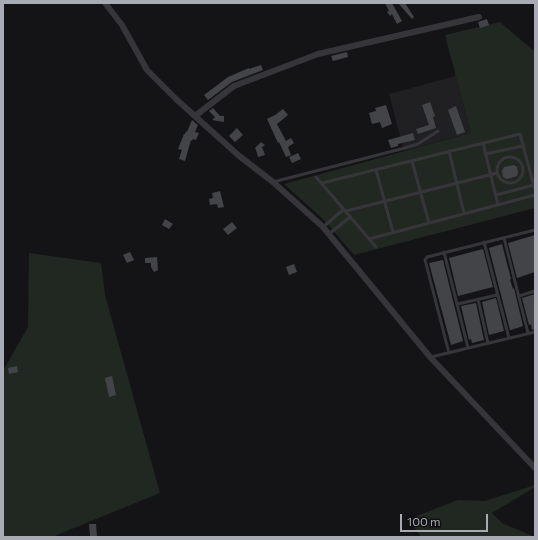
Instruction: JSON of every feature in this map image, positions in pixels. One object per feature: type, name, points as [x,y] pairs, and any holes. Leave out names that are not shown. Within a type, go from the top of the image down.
[{"type":"street","points":[[105,3],[122,25],[147,70],[238,155],[274,182],[323,227],[430,358],[535,468]]},
{"type":"street","points":[[195,116],[205,110],[212,102],[234,86],[318,54],[479,17]]},
{"type":"lane","points":[[274,182],[418,144],[438,131]]},
{"type":"lane","points":[[322,183],[520,134],[535,190]]},
{"type":"lane","points":[[483,143],[498,205]]},
{"type":"lane","points":[[485,154],[523,146]]},
{"type":"lane","points":[[449,152],[464,213]]},
{"type":"lane","points":[[507,157],[518,160],[523,166],[522,175],[514,183],[502,180],[497,174],[497,169],[500,162],[507,157]]},
{"type":"lane","points":[[412,161],[429,223]]},
{"type":"lane","points":[[523,166],[528,165]]},
{"type":"lane","points":[[376,170],[392,232]]},
{"type":"lane","points":[[323,227],[345,210],[384,202],[497,174]]},
{"type":"lane","points":[[316,177],[376,247]]},
{"type":"lane","points":[[496,195],[534,185]]},
{"type":"lane","points":[[369,239],[535,195]]},
{"type":"lane","points":[[329,234],[350,217]]},
{"type":"lane","points":[[449,353],[425,260],[427,257],[535,230]]},
{"type":"lane","points":[[504,238],[528,333]]},
{"type":"lane","points":[[484,242],[509,338]]},
{"type":"lane","points":[[444,252],[468,348]]},
{"type":"lane","points":[[519,296],[535,291]]},
{"type":"lane","points":[[458,304],[497,294]]},
{"type":"lane","points":[[478,299],[488,343]]},
{"type":"lane","points":[[430,358],[535,332]]},
{"type":"shaded area","points":[[500,22],[535,52],[535,208],[354,255],[323,219],[284,184],[471,133],[445,35]]},
{"type":"shaded area","points":[[456,76],[471,133],[404,151],[389,94]]},
{"type":"shaded area","points":[[29,253],[101,263],[105,295],[160,493],[52,537],[3,537],[3,371],[28,327]]},
{"type":"shaded area","points":[[535,485],[535,487],[492,513],[502,523],[535,537],[421,537],[409,519],[458,500],[485,501]]},
{"type":"building","points":[[385,3],[392,3],[402,21],[397,24],[392,14],[390,16],[387,12],[389,11]]},
{"type":"building","points":[[398,3],[405,3],[414,17],[412,19]]},
{"type":"building","points":[[487,19],[489,25],[480,28],[478,22]]},
{"type":"building","points":[[347,52],[348,57],[333,61],[331,56]]},
{"type":"building","points":[[261,65],[263,70],[232,82],[208,100],[204,95],[228,77],[249,68]]},
{"type":"building","points":[[430,102],[435,116],[433,117],[436,128],[418,134],[416,129],[429,125],[422,105]]},
{"type":"building","points":[[386,105],[392,124],[382,128],[380,122],[372,124],[369,113],[376,111],[375,108]]},
{"type":"building","points":[[456,106],[465,132],[457,135],[448,110]]},
{"type":"building","points":[[213,108],[220,116],[224,116],[224,122],[212,120],[215,117],[209,111]]},
{"type":"building","points":[[283,109],[288,115],[277,124],[286,141],[291,138],[294,143],[288,147],[291,155],[286,157],[267,119]]},
{"type":"building","points":[[192,120],[198,125],[195,132],[199,133],[196,140],[191,140],[185,161],[179,159],[182,150],[178,149]]},
{"type":"building","points":[[237,128],[243,135],[235,142],[229,136]]},
{"type":"building","points":[[413,133],[415,140],[398,144],[398,146],[391,148],[388,140]]},
{"type":"building","points":[[261,142],[265,145],[262,147],[265,155],[258,157],[255,148]]},
{"type":"building","points":[[298,153],[301,159],[292,163],[289,157]]},
{"type":"building","points":[[514,165],[517,167],[517,176],[507,179],[503,177],[502,171],[504,167]]},
{"type":"building","points":[[220,191],[224,207],[218,208],[217,204],[210,205],[209,199],[213,198],[212,193]]},
{"type":"building","points":[[165,219],[173,224],[169,229],[162,225]]},
{"type":"building","points":[[232,222],[237,228],[228,235],[223,229]]},
{"type":"building","points":[[535,235],[535,272],[517,278],[508,243]]},
{"type":"building","points":[[502,244],[523,326],[511,330],[489,248]]},
{"type":"building","points":[[483,249],[493,287],[458,296],[449,258]]},
{"type":"building","points":[[130,252],[134,260],[127,263],[123,255]]},
{"type":"building","points":[[157,257],[158,270],[154,272],[151,267],[151,263],[145,263],[145,258]]},
{"type":"building","points":[[443,260],[463,341],[451,345],[429,263]]},
{"type":"building","points":[[294,264],[297,272],[289,275],[286,267]]},
{"type":"building","points":[[535,294],[535,329],[532,330],[531,324],[529,325],[522,298]]},
{"type":"building","points":[[496,298],[504,331],[489,335],[482,302]]},
{"type":"building","points":[[476,303],[484,340],[472,343],[471,339],[469,340],[461,306]]},
{"type":"building","points":[[17,366],[18,372],[9,374],[8,368]]},
{"type":"building","points":[[112,376],[116,395],[109,397],[105,378]]},
{"type":"building","points":[[89,524],[96,524],[97,536],[90,536]]}]
